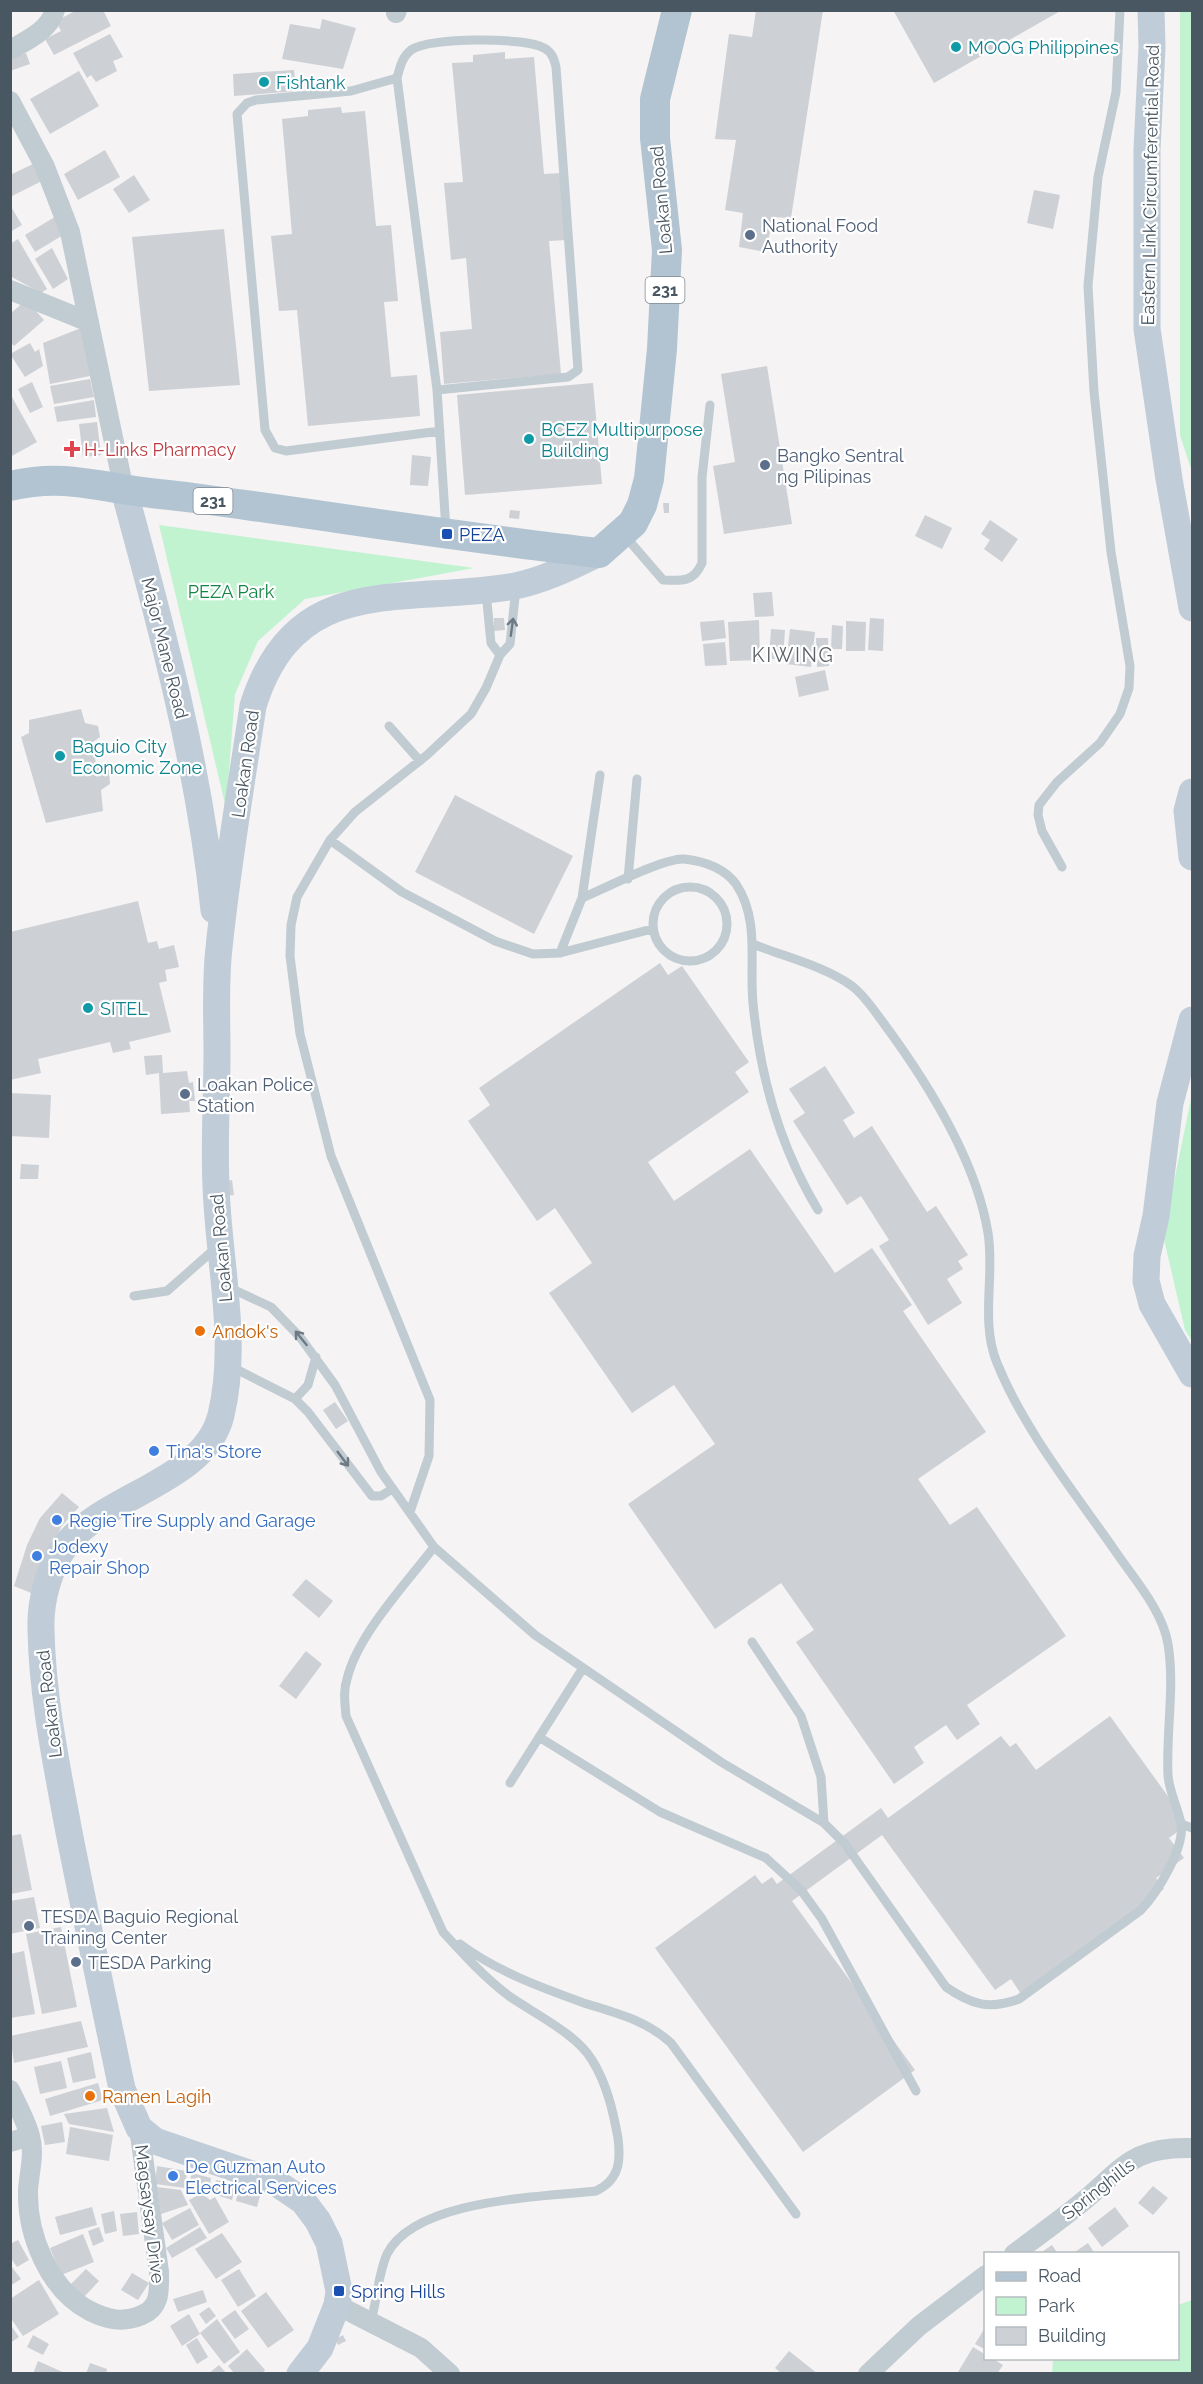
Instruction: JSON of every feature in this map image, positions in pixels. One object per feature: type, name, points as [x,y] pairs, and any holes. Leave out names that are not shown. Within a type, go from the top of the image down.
[{"type":"main road","name":"Loakan Road","points":[[139,2128],[122,2089],[53,1750],[40,1628],[43,1600],[54,1565],[65,1546],[81,1529],[98,1516],[176,1471],[199,1453],[212,1437],[221,1416],[227,1364],[225,1286],[219,1244],[216,1188],[219,950],[253,706],[262,679],[279,649],[311,619],[335,608],[368,600],[516,586],[556,574],[600,553],[633,523],[642,505],[649,479],[662,349],[667,250],[655,138],[655,99],[677,10]]},
{"type":"main road","name":"Eastern Link Circumferential Road","points":[[1151,10],[1152,48],[1147,149],[1147,329],[1169,480],[1192,608]]},
{"type":"main road","name":"231","points":[[10,486],[38,480],[73,480],[124,489],[385,523],[447,534],[600,553]]},
{"type":"main road","name":"Major Mane Road","points":[[124,489],[177,686],[207,840],[219,950]]},
{"type":"main road","points":[[1192,792],[1187,811],[1192,857]]},
{"type":"main road","points":[[1192,1020],[1170,1102],[1156,1216],[1147,1256],[1146,1281],[1152,1304],[1192,1374]]},
{"type":"main road","points":[[139,2128],[155,2141],[275,2182],[303,2201],[328,2243],[337,2275],[337,2305],[320,2348],[300,2373]]},
{"type":"street","points":[[10,50],[39,33],[47,25],[55,10]]},
{"type":"street","points":[[10,100],[45,167],[70,232],[124,489]]},
{"type":"street","points":[[10,290],[89,322]]},
{"type":"street","name":"Magsaysay Drive","points":[[10,2090],[30,2136],[33,2155],[28,2194],[32,2225],[44,2262],[59,2287],[84,2308],[116,2321],[133,2319],[147,2312],[154,2307],[159,2294],[159,2272],[139,2128]]},
{"type":"street","points":[[10,2142],[30,2136]]},
{"type":"street","name":"Springhills","points":[[1015,2252],[1077,2206],[1123,2165],[1161,2148],[1192,2148]]},
{"type":"street","points":[[868,2373],[919,2326],[984,2277]]},
{"type":"street","points":[[337,2305],[421,2348],[450,2373]]},
{"type":"lane","points":[[1062,867],[1042,831],[1038,815],[1039,805],[1057,782],[1100,743],[1120,714],[1129,688],[1130,666],[1111,552],[1094,392],[1088,286],[1098,177],[1116,92],[1120,10]]},
{"type":"lane","points":[[437,390],[568,377],[578,370],[556,67],[554,57],[547,49],[529,43],[437,42],[423,44],[407,54],[401,63],[397,78],[437,390],[447,534]]},
{"type":"lane","points":[[397,78],[351,91],[256,100],[247,103],[237,114],[265,430],[275,448],[286,451],[440,431]]},
{"type":"lane","points":[[623,534],[663,580],[684,582],[698,574],[702,563],[702,477],[710,405]]},
{"type":"lane","points":[[410,1512],[429,1456],[430,1400],[331,1156],[300,1034],[290,956],[291,925],[297,897],[330,840],[356,812],[420,761],[471,714],[486,688],[500,655],[510,644],[516,586]]},
{"type":"lane","points":[[486,589],[492,644],[500,655]]},
{"type":"lane","points":[[389,726],[420,761]]},
{"type":"lane","points":[[560,953],[582,898],[600,775]]},
{"type":"lane","points":[[628,879],[637,779]]},
{"type":"lane","points":[[330,840],[402,892],[495,941],[533,954],[560,953],[652,929]]},
{"type":"lane","points":[[582,898],[681,859],[717,868],[735,882],[751,923],[753,1005],[773,1107],[780,1134],[796,1170],[818,1209]]},
{"type":"lane","points":[[681,888],[704,888],[720,900],[728,918],[725,938],[714,954],[696,962],[676,959],[660,948],[652,929],[654,910],[666,894],[681,888]]},
{"type":"lane","points":[[225,1286],[271,1307],[284,1318],[316,1357],[335,1385],[392,1489],[434,1547],[535,1635],[721,1762],[824,1823],[845,1844],[946,1987],[965,2001],[1002,2005],[1019,1999],[1141,1910],[1158,1891],[1179,1842],[1181,1824],[1168,1783],[1170,1698],[1168,1643],[1140,1586],[1039,1439],[996,1361],[991,1343],[989,1234],[965,1162],[938,1105],[893,1036],[854,987],[830,974],[753,944]]},
{"type":"lane","points":[[134,1296],[167,1291],[219,1244]]},
{"type":"lane","points":[[295,1399],[308,1385],[316,1357]]},
{"type":"lane","points":[[227,1364],[295,1399],[308,1412],[366,1491],[376,1497],[392,1489]]},
{"type":"lane","points":[[371,2321],[387,2254],[412,2226],[482,2204],[596,2192],[610,2182],[617,2172],[620,2156],[614,2115],[604,2085],[591,2058],[544,2019],[508,1995],[443,1932],[346,1716],[344,1695],[347,1678],[369,1633],[434,1547]]},
{"type":"lane","points":[[752,1642],[801,1716],[821,1777],[824,1823]]},
{"type":"lane","points":[[510,1784],[583,1668]]},
{"type":"lane","points":[[539,1737],[660,1812],[766,1858],[801,1890],[822,1919],[916,2091]]},
{"type":"lane","points":[[1181,1824],[1192,1828]]},
{"type":"lane","points":[[443,1932],[486,1964],[530,1983],[655,2028],[671,2043],[796,2214]]},
{"type":"green space","points":[[1180,11],[1192,11],[1192,472],[1180,435]]},
{"type":"green space","name":"PEZA Park","points":[[159,525],[474,568],[305,599],[258,641],[235,694],[226,808]]},
{"type":"green space","points":[[1192,1094],[1192,1341],[1185,1330],[1163,1235]]},
{"type":"green space","points":[[1192,2300],[1192,2373],[1052,2373],[1053,2360],[1179,2360],[1179,2305]]},
{"type":"building","points":[[77,10],[103,10],[111,26],[54,55],[45,39],[61,31],[56,21]]},
{"type":"building","points":[[756,10],[823,10],[791,218],[773,217],[766,252],[739,247],[743,213],[725,210],[736,140],[715,139],[729,34],[752,37]]},
{"type":"building","name":"MOOG Philippines","points":[[893,10],[1062,10],[934,83]]},
{"type":"building","points":[[322,19],[356,28],[343,69],[282,59],[290,24],[320,29]]},
{"type":"building","points":[[110,34],[123,57],[113,61],[117,71],[96,82],[91,75],[87,78],[73,53]]},
{"type":"building","points":[[505,52],[505,59],[534,57],[544,174],[561,173],[567,240],[549,241],[561,374],[444,384],[440,332],[472,329],[466,258],[451,260],[444,183],[463,182],[452,63],[473,62],[473,55]]},
{"type":"building","points":[[26,53],[30,64],[10,71],[10,59]]},
{"type":"building","name":"Fishtank","points":[[294,70],[296,91],[234,96],[233,74]]},
{"type":"building","points":[[79,71],[99,106],[50,134],[30,99]]},
{"type":"building","points":[[341,107],[342,113],[365,111],[376,226],[391,225],[398,301],[384,302],[391,377],[417,375],[420,416],[308,426],[297,310],[279,311],[271,236],[292,234],[282,119],[308,116],[308,110]]},
{"type":"building","points":[[105,150],[120,177],[78,200],[64,174]]},
{"type":"building","points":[[37,162],[46,179],[12,196],[10,175]]},
{"type":"building","points":[[134,175],[150,200],[129,213],[113,189]]},
{"type":"building","points":[[1034,190],[1060,195],[1053,229],[1027,223]]},
{"type":"building","points":[[10,205],[22,225],[10,232]]},
{"type":"building","points":[[58,215],[68,232],[35,252],[25,235]]},
{"type":"building","points":[[224,229],[240,385],[149,391],[132,237]]},
{"type":"building","points":[[18,239],[47,289],[41,293],[10,276],[10,244]]},
{"type":"building","points":[[52,248],[68,279],[53,289],[35,259]]},
{"type":"building","points":[[26,300],[44,320],[14,346],[10,342],[10,314]]},
{"type":"building","points":[[81,328],[90,376],[50,384],[43,343]]},
{"type":"building","points":[[30,343],[35,352],[39,349],[43,366],[25,377],[10,354]]},
{"type":"building","points":[[767,366],[792,524],[724,534],[713,466],[735,462],[721,374]]},
{"type":"building","points":[[90,379],[94,397],[54,404],[50,386]]},
{"type":"building","points":[[32,382],[43,407],[30,413],[18,389]]},
{"type":"building","name":"BCEZ Multipurpose Building","points":[[593,383],[602,484],[465,495],[457,395]]},
{"type":"building","points":[[12,397],[37,442],[10,457],[10,398]]},
{"type":"building","points":[[94,400],[96,417],[57,422],[54,407]]},
{"type":"building","points":[[97,422],[101,455],[83,457],[79,424]]},
{"type":"building","points":[[412,455],[431,457],[428,486],[410,485]]},
{"type":"building","points":[[663,503],[669,503],[669,513],[664,513]]},
{"type":"building","points":[[510,510],[520,511],[519,519],[509,518]]},
{"type":"building","points":[[925,515],[952,528],[942,549],[915,536]]},
{"type":"building","points":[[990,520],[1018,539],[1002,562],[984,549],[990,540],[981,534]]},
{"type":"building","points":[[772,592],[774,616],[755,617],[753,593]]},
{"type":"building","points":[[494,618],[504,618],[505,630],[494,631]]},
{"type":"building","points":[[870,618],[884,619],[883,651],[868,650]]},
{"type":"building","points":[[724,620],[726,638],[702,641],[700,622]]},
{"type":"building","points":[[759,620],[760,660],[730,661],[728,622]]},
{"type":"building","points":[[846,621],[866,622],[865,651],[846,651]]},
{"type":"building","points":[[832,625],[843,626],[842,649],[831,649]]},
{"type":"building","points":[[771,629],[785,630],[783,659],[769,659]]},
{"type":"building","points":[[790,629],[815,632],[811,667],[786,664]]},
{"type":"building","points":[[816,638],[828,638],[829,666],[817,667]]},
{"type":"building","points":[[725,642],[727,665],[705,666],[703,644]]},
{"type":"building","points":[[825,670],[829,690],[799,697],[795,677]]},
{"type":"building","name":"Baguio City Economic Zone","points":[[81,709],[85,723],[98,726],[100,737],[90,744],[98,768],[109,770],[110,784],[101,790],[103,811],[46,823],[21,737],[29,733],[29,720]]},
{"type":"building","points":[[455,795],[573,856],[534,934],[415,872]]},
{"type":"building","name":"SITEL","points":[[138,901],[148,943],[157,941],[159,949],[174,945],[179,967],[165,970],[167,981],[159,983],[171,1032],[129,1042],[131,1049],[113,1053],[110,1042],[38,1059],[41,1073],[10,1080],[10,932]]},
{"type":"building","points":[[660,963],[668,975],[682,966],[749,1062],[735,1072],[749,1092],[648,1162],[674,1201],[750,1149],[835,1273],[872,1248],[912,1305],[903,1311],[986,1432],[918,1479],[950,1525],[977,1507],[1066,1636],[967,1705],[980,1724],[957,1740],[946,1725],[914,1747],[924,1763],[894,1784],[796,1642],[814,1630],[781,1583],[715,1629],[628,1504],[715,1444],[674,1385],[632,1413],[549,1293],[592,1263],[555,1208],[537,1221],[468,1121],[490,1105],[479,1088]]},
{"type":"building","points":[[162,1055],[163,1073],[187,1071],[189,1083],[193,1082],[195,1101],[189,1101],[190,1112],[161,1114],[159,1073],[146,1075],[144,1056]]},
{"type":"building","points":[[825,1066],[855,1113],[843,1120],[854,1138],[872,1126],[927,1212],[936,1206],[968,1255],[958,1261],[963,1269],[947,1279],[962,1303],[928,1325],[879,1246],[889,1240],[861,1196],[847,1205],[793,1121],[805,1113],[789,1089]]},
{"type":"building","points":[[10,1093],[51,1095],[49,1138],[10,1136]]},
{"type":"building","points":[[21,1164],[39,1165],[38,1179],[20,1179]]},
{"type":"building","points":[[232,1180],[234,1195],[225,1196],[223,1182]]},
{"type":"building","points":[[335,1402],[348,1421],[336,1429],[323,1410]]},
{"type":"building","points":[[62,1493],[79,1507],[61,1527],[36,1595],[14,1586],[27,1545],[40,1518]]},
{"type":"building","points":[[306,1579],[333,1601],[319,1618],[292,1595]]},
{"type":"building","points":[[306,1651],[322,1664],[296,1699],[279,1686]]},
{"type":"building","points":[[1110,1716],[1188,1824],[1169,1838],[1184,1858],[1156,1878],[1164,1889],[1021,1994],[1011,1979],[995,1990],[882,1835],[792,1901],[915,2070],[803,2152],[655,1948],[755,1875],[762,1884],[772,1877],[777,1884],[881,1808],[888,1818],[1001,1736],[1010,1747],[1016,1743],[1036,1770]]},
{"type":"building","points":[[21,1834],[32,1890],[10,1894],[10,1836]]},
{"type":"building","points":[[34,1897],[40,1928],[10,1934],[10,1901]]},
{"type":"building","points":[[61,1927],[77,2007],[42,2014],[26,1934]]},
{"type":"building","points":[[24,1951],[35,2014],[10,2018],[10,1954]]},
{"type":"building","points":[[81,2021],[88,2047],[14,2063],[10,2036]]},
{"type":"building","points":[[91,2052],[96,2078],[73,2083],[67,2058]]},
{"type":"building","points":[[61,2061],[67,2088],[40,2094],[34,2067]]},
{"type":"building","points":[[98,2083],[103,2100],[50,2116],[45,2099]]},
{"type":"building","points":[[107,2108],[114,2132],[69,2124],[64,2114]]},
{"type":"building","points":[[62,2122],[65,2142],[45,2145],[41,2126]]},
{"type":"building","points":[[70,2127],[113,2135],[109,2161],[66,2154]]},
{"type":"building","points":[[157,2166],[187,2171],[185,2188],[155,2184]]},
{"type":"building","points":[[192,2173],[211,2178],[209,2193],[188,2187]]},
{"type":"building","points":[[216,2180],[236,2185],[232,2200],[213,2194]]},
{"type":"building","points":[[239,2186],[261,2192],[257,2207],[236,2201]]},
{"type":"building","points":[[1153,2186],[1168,2198],[1153,2215],[1138,2203]]},
{"type":"building","points":[[157,2187],[181,2190],[188,2205],[161,2214]]},
{"type":"building","points":[[202,2193],[210,2200],[215,2197],[229,2222],[209,2234],[189,2200]]},
{"type":"building","points":[[92,2207],[97,2225],[60,2235],[55,2217]]},
{"type":"building","points":[[1115,2207],[1129,2226],[1102,2247],[1088,2228]]},
{"type":"building","points":[[190,2208],[199,2225],[172,2240],[162,2223]]},
{"type":"building","points":[[114,2211],[117,2231],[105,2234],[101,2214]]},
{"type":"building","points":[[137,2212],[139,2234],[123,2236],[120,2214]]},
{"type":"building","points":[[99,2227],[104,2241],[93,2246],[88,2231]]},
{"type":"building","points":[[200,2227],[207,2238],[172,2258],[166,2248]]},
{"type":"building","points":[[222,2233],[242,2262],[216,2279],[195,2249]]},
{"type":"building","points":[[83,2234],[94,2262],[61,2275],[50,2248]]},
{"type":"building","points":[[18,2240],[29,2260],[17,2267],[10,2257],[10,2244]]},
{"type":"building","points":[[1088,2243],[1094,2252],[1075,2252]]},
{"type":"building","points":[[1052,2245],[1057,2252],[1042,2252]]},
{"type":"building","points":[[12,2267],[21,2279],[10,2286],[10,2268]]},
{"type":"building","points":[[86,2269],[99,2281],[83,2298],[70,2285]]},
{"type":"building","points":[[239,2269],[256,2296],[238,2307],[221,2280]]},
{"type":"building","points":[[132,2273],[149,2283],[138,2300],[121,2290]]},
{"type":"building","points":[[39,2280],[59,2314],[23,2336],[10,2317],[10,2299]]},
{"type":"building","points":[[203,2290],[207,2302],[178,2312],[173,2299]]},
{"type":"building","points":[[266,2292],[294,2330],[268,2348],[241,2311]]},
{"type":"building","points":[[209,2307],[216,2316],[206,2324],[199,2314]]},
{"type":"building","points":[[235,2310],[249,2329],[235,2339],[221,2320]]},
{"type":"building","points":[[189,2314],[200,2334],[182,2346],[170,2326]]},
{"type":"building","points":[[217,2319],[240,2352],[224,2364],[200,2333]]},
{"type":"building","points":[[10,2324],[19,2337],[10,2343]]},
{"type":"building","points":[[984,2329],[984,2349],[975,2344]]},
{"type":"building","points":[[33,2335],[49,2344],[43,2355],[27,2347]]},
{"type":"building","points":[[343,2335],[346,2341],[338,2345],[335,2339]]},
{"type":"building","points":[[197,2338],[208,2357],[197,2364],[186,2345]]},
{"type":"building","points":[[973,2347],[984,2354],[984,2360],[995,2360],[1003,2365],[997,2374],[958,2372]]},
{"type":"building","points":[[247,2349],[265,2370],[262,2374],[235,2374],[228,2366]]},
{"type":"building","points":[[789,2351],[818,2374],[782,2374],[775,2368]]},
{"type":"building","points":[[38,2361],[67,2374],[33,2374]]},
{"type":"building","points":[[90,2363],[107,2369],[106,2374],[86,2374]]},
{"type":"building","points":[[219,2365],[227,2374],[208,2374]]},
{"type":"place","name":"MOOG Philippines","points":[[956,47]]},
{"type":"place","name":"Fishtank","points":[[264,82]]},
{"type":"place","name":"National Food Authority","points":[[750,235]]},
{"type":"place","name":"BCEZ Multipurpose Building","points":[[529,439]]},
{"type":"place","name":"H-Links Pharmacy","points":[[72,449]]},
{"type":"place","name":"Bangko Sentral ng Pilipinas","points":[[765,465]]},
{"type":"place","name":"PEZA","points":[[447,534]]},
{"type":"place","name":"Baguio City Economic Zone","points":[[60,756]]},
{"type":"place","name":"SITEL","points":[[88,1008]]},
{"type":"place","name":"Loakan Police Station","points":[[185,1094]]},
{"type":"place","name":"Andok's","points":[[200,1331]]},
{"type":"place","name":"Tina's Store","points":[[154,1451]]},
{"type":"place","name":"Regie Tire Supply and Garage","points":[[57,1520]]},
{"type":"place","name":"Jodexy Repair Shop","points":[[37,1556]]},
{"type":"place","name":"TESDA Baguio Regional Training Center","points":[[29,1926]]},
{"type":"place","name":"TESDA Parking","points":[[76,1962]]},
{"type":"place","name":"Ramen Lagih","points":[[90,2096]]},
{"type":"place","name":"De Guzman Auto Electrical Services","points":[[173,2176]]},
{"type":"place","name":"Spring Hills","points":[[339,2291]]},
{"type":"district","name":"KIWING","points":[[793,655]]}]
